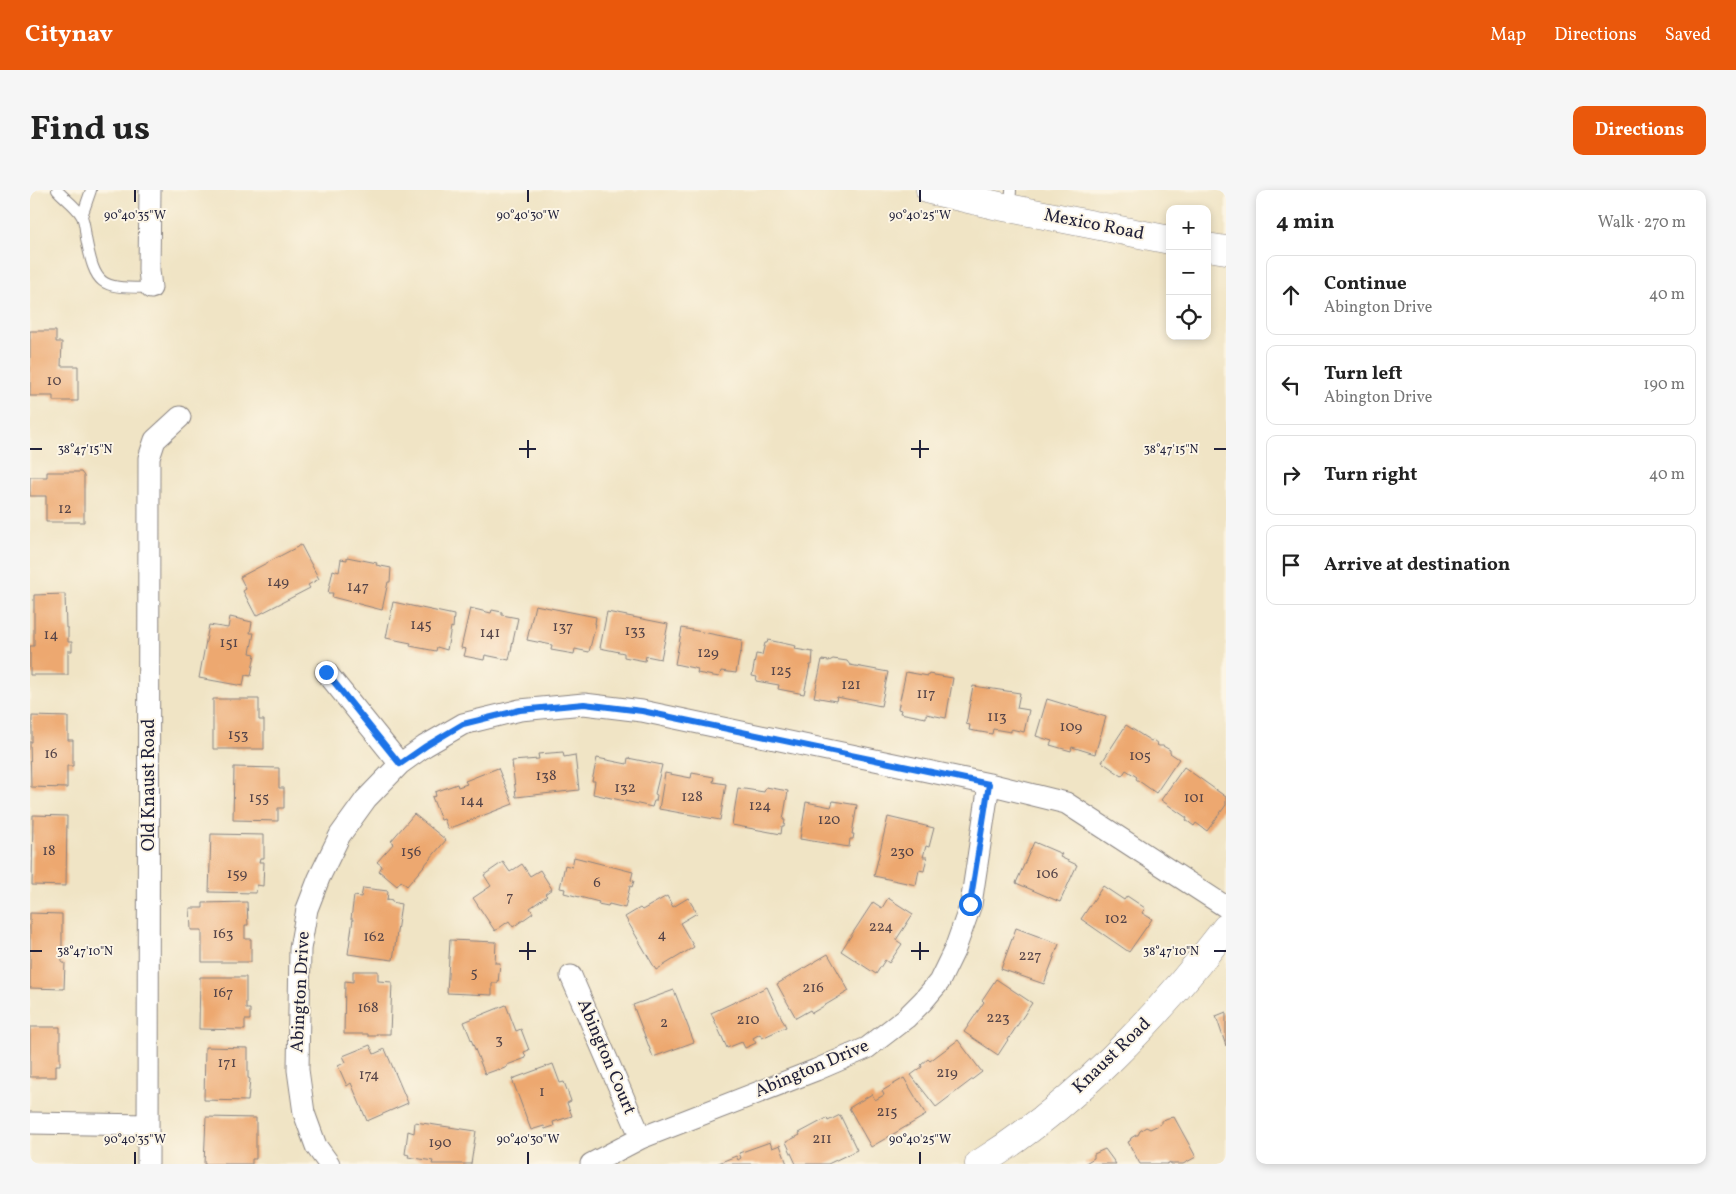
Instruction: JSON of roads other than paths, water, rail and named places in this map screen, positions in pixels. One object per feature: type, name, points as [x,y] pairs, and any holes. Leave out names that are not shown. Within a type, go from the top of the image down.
[{"type":"main road","name":"Mexico Road","points":[[930,190],[1010,199],[1166,239]]},
{"type":"main road","points":[[1211,248],[1226,250]]},
{"type":"main road","name":"Knaust Road","points":[[980,1164],[1043,1119],[1121,1050],[1169,999],[1226,928]]},
{"type":"street","points":[[150,190],[149,270],[151,288]]},
{"type":"street","name":"Old Knaust Road","points":[[148,1164],[149,458],[156,440],[180,417]]},
{"type":"street","points":[[326,672],[400,764]]},
{"type":"street","name":"Abington Drive","points":[[328,1164],[316,1146],[304,1113],[298,1070],[300,949],[307,909],[319,878],[340,835],[366,799],[400,764],[463,724],[520,710],[584,704],[642,711],[989,784],[1066,803],[1226,907]]},
{"type":"street","name":"Abington Drive","points":[[591,1164],[641,1138],[816,1070],[867,1048],[892,1030],[923,1001],[939,982],[951,957],[970,904],[989,784]]},
{"type":"street","name":"Abington Court","points":[[571,976],[641,1138]]},
{"type":"street","points":[[30,1123],[148,1125]]},
{"type":"lane","points":[[57,190],[82,216]]},
{"type":"lane","points":[[91,190],[82,216],[89,254],[96,275],[103,283],[116,286],[151,288]]}]
